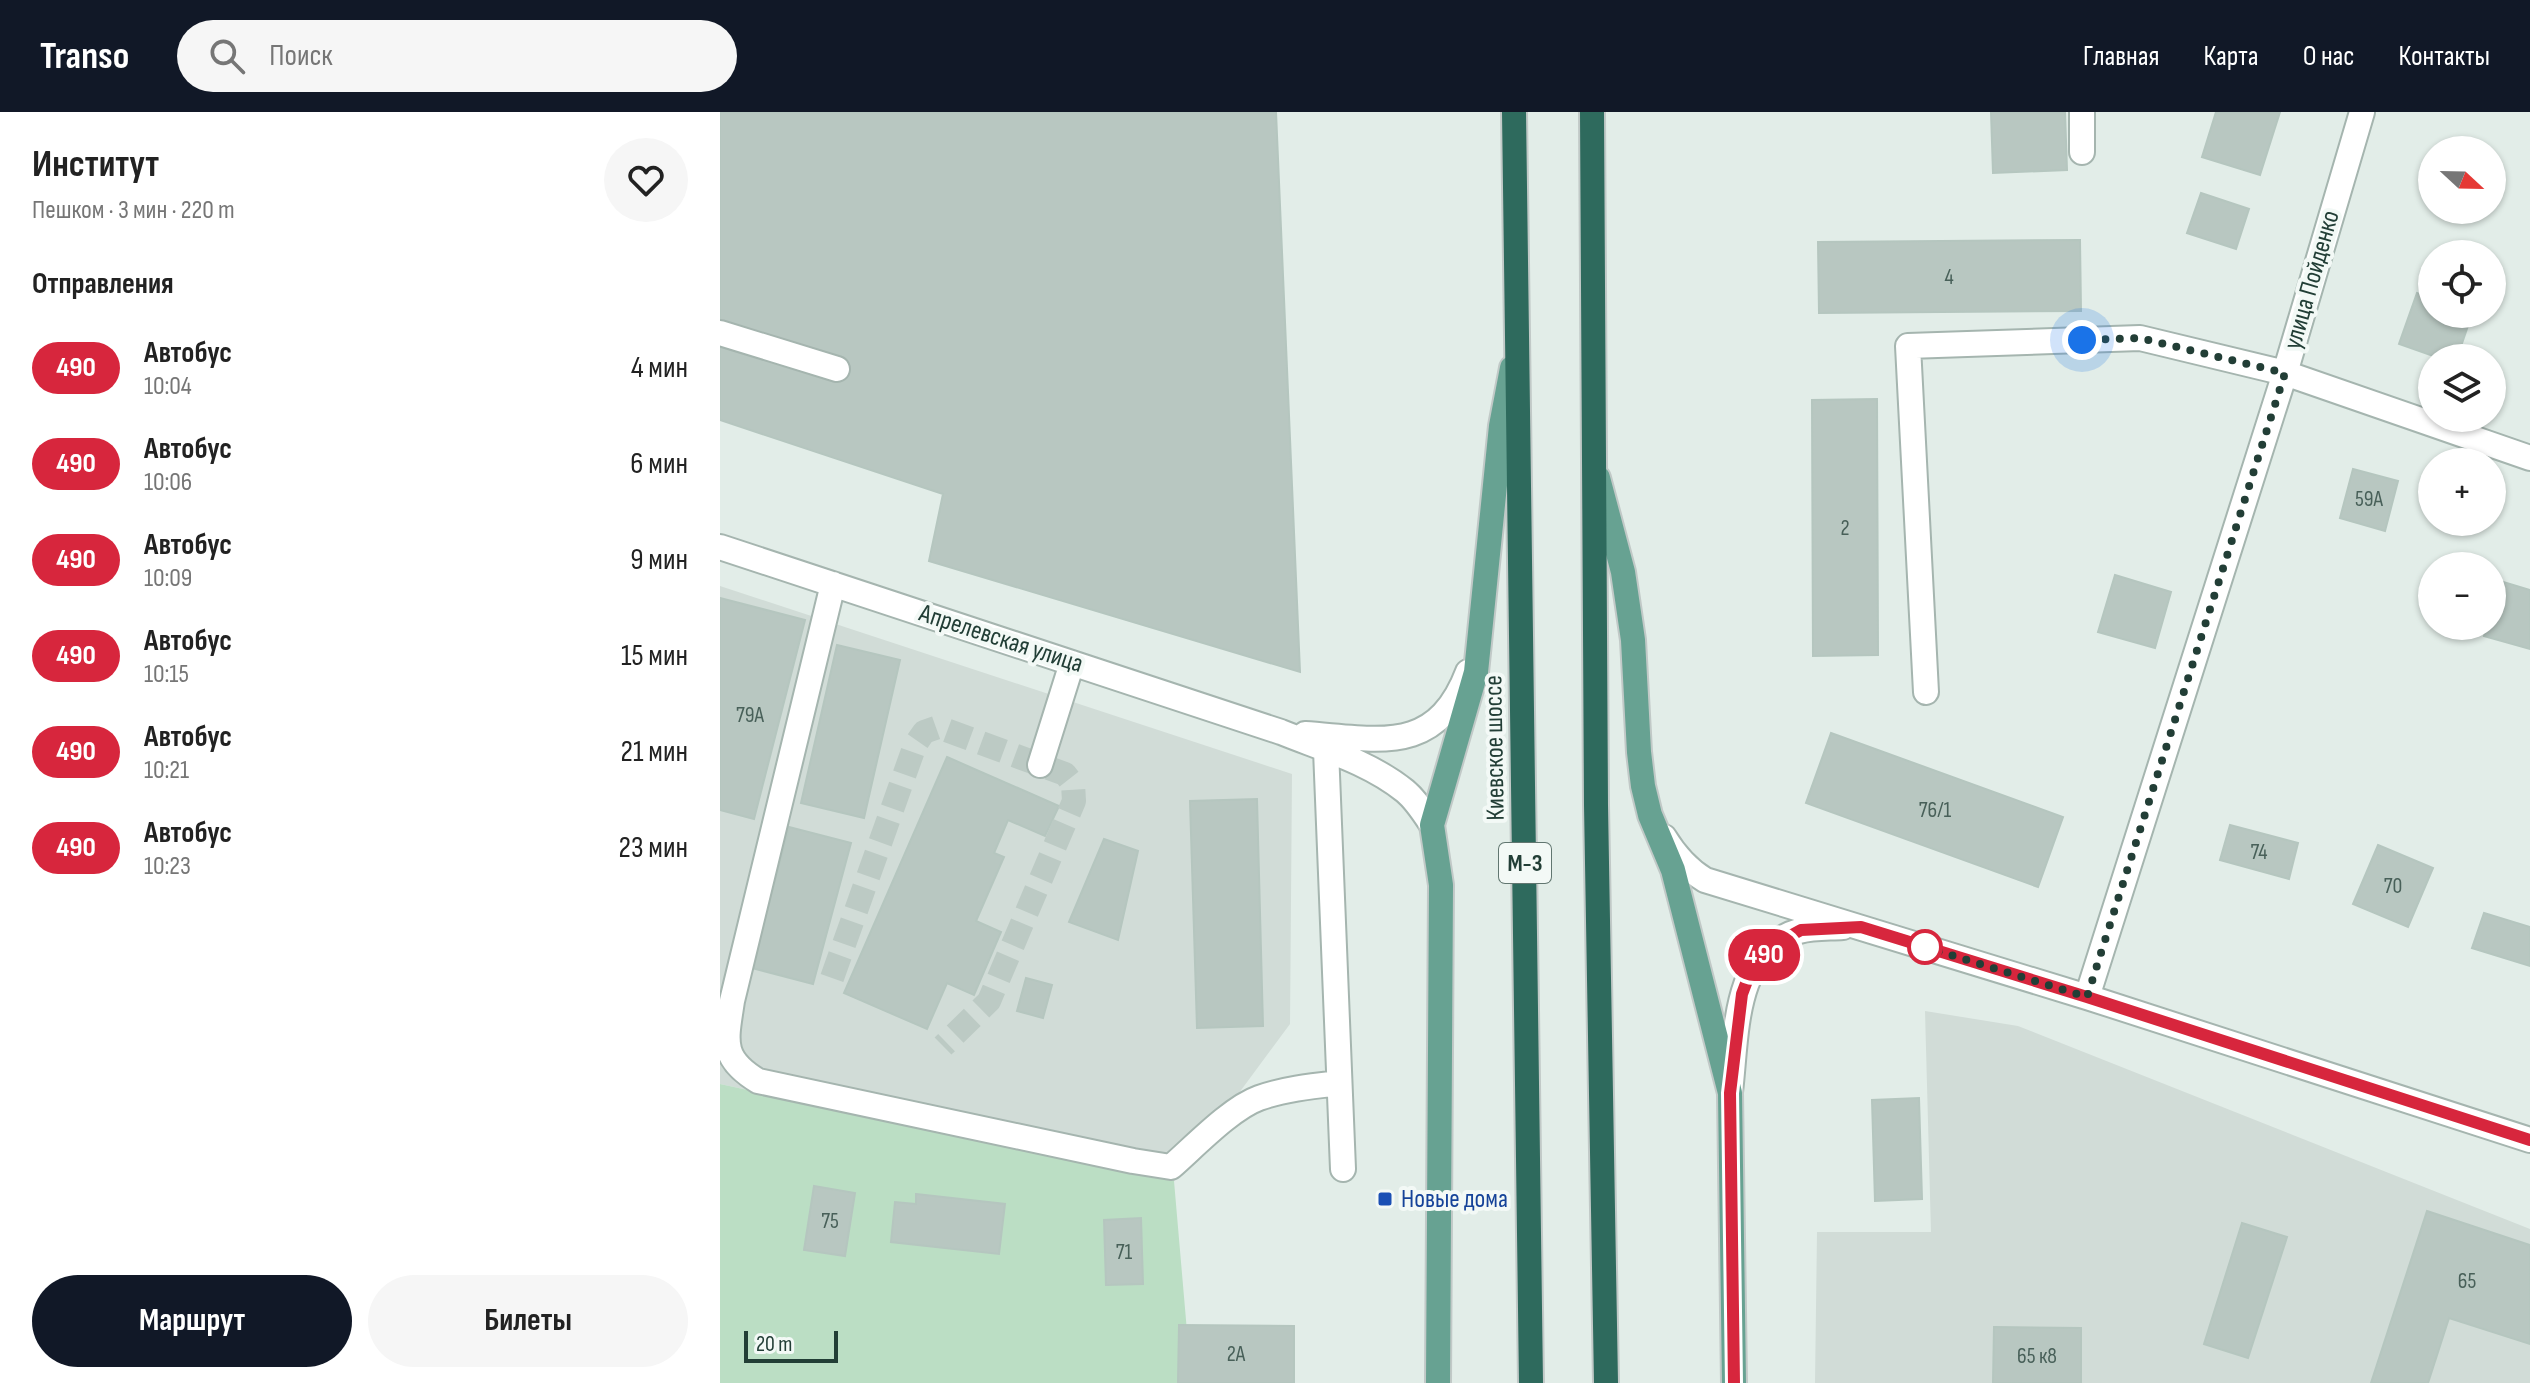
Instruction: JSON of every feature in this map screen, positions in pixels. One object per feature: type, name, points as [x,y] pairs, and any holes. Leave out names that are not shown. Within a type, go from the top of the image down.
[{"type":"highway","name":"Киевское шоссе","points":[[1514,112],[1531,1383]]},
{"type":"highway","points":[[1592,112],[1596,805],[1606,1383]]},
{"type":"main road","points":[[1438,1383],[1441,885],[1432,825],[1476,672],[1501,426],[1516,342]]},
{"type":"main road","points":[[1594,466],[1623,572],[1633,640],[1643,786],[1650,815],[1673,870],[1730,1093],[1734,1383]]},
{"type":"street","points":[[2082,112],[2082,152]]},
{"type":"street","name":"улица Пойденко","points":[[2087,997],[2285,373],[2362,112]]},
{"type":"street","points":[[720,333],[837,369]]},
{"type":"street","points":[[1926,692],[1908,346],[2140,338],[2285,373],[2530,458]]},
{"type":"street","name":"Апрелевская улица","points":[[720,547],[1281,732]]},
{"type":"street","points":[[833,584],[732,1001],[726,1037],[732,1061],[742,1072],[758,1081],[1171,1167],[1241,1107],[1272,1095],[1339,1083]]},
{"type":"street","points":[[1281,732],[1389,739],[1407,737],[1426,729],[1455,702],[1481,640]]},
{"type":"street","points":[[1040,765],[1072,663]]},
{"type":"street","points":[[1281,732],[1363,765],[1406,791],[1432,825]]},
{"type":"street","points":[[1326,750],[1343,1169]]},
{"type":"street","points":[[1650,815],[1675,854],[1705,880],[2087,997],[2530,1140]]},
{"type":"street","points":[[1730,1093],[1742,994],[1753,965],[1777,943],[1801,930],[1861,927]]},
{"type":"shaded area","points":[[720,586],[1292,774],[1290,1024],[1174,1181],[720,1084]]},
{"type":"shaded area","points":[[1925,1011],[2018,1026],[2530,1229],[2530,1383],[1815,1383],[1817,1232],[1931,1232]]},
{"type":"green space","points":[[720,1084],[1174,1181],[1188,1343],[1215,1383],[720,1383]]},
{"type":"building","points":[[720,112],[1276,112],[1300,672],[929,561],[943,494],[720,420]]},
{"type":"building","points":[[1991,112],[2065,112],[2067,170],[1993,173]]},
{"type":"building","points":[[2216,112],[2280,112],[2260,175],[2202,157]]},
{"type":"building","points":[[2201,193],[2249,209],[2236,249],[2187,233]]},
{"type":"building","points":[[2080,240],[2081,311],[1819,313],[1818,242]]},
{"type":"building","points":[[2417,293],[2418,328],[2467,328],[2462,344],[2418,344],[2418,351],[2399,344]]},
{"type":"building","points":[[1877,399],[1878,655],[1813,656],[1812,400]]},
{"type":"building","points":[[2353,469],[2398,481],[2385,531],[2340,518]]},
{"type":"building","points":[[2115,575],[2171,592],[2155,648],[2098,632]]},
{"type":"building","points":[[2506,583],[2530,590],[2530,649],[2498,640],[2506,640]]},
{"type":"building","points":[[720,598],[805,620],[754,819],[720,810]]},
{"type":"building","points":[[837,645],[900,660],[864,818],[801,803]]},
{"type":"building","points":[[1831,733],[2063,817],[2038,887],[1806,803]]},
{"type":"building","points":[[947,757],[1059,806],[1045,836],[1008,820],[994,853],[1004,857],[976,921],[1001,932],[974,995],[947,983],[927,1029],[844,993]]},
{"type":"building","points":[[1257,799],[1263,1026],[1197,1028],[1190,801]]},
{"type":"building","points":[[2230,825],[2298,843],[2289,879],[2220,860]]},
{"type":"building","points":[[789,827],[851,843],[813,984],[752,968]]},
{"type":"building","points":[[1104,839],[1138,851],[1118,940],[1069,922]]},
{"type":"building","points":[[2378,845],[2433,868],[2408,927],[2353,904]]},
{"type":"building","points":[[2484,913],[2530,927],[2530,966],[2472,948]]},
{"type":"building","points":[[1026,978],[1052,985],[1043,1018],[1017,1011]]},
{"type":"building","points":[[1919,1098],[1922,1199],[1875,1201],[1872,1100]]},
{"type":"building","points":[[814,1186],[855,1193],[845,1256],[804,1250]]},
{"type":"building","points":[[916,1194],[1005,1204],[999,1254],[891,1242],[895,1202],[916,1204]]},
{"type":"building","points":[[2427,1211],[2530,1245],[2530,1344],[2449,1318],[2428,1383],[2371,1383]]},
{"type":"building","points":[[1141,1218],[1143,1284],[1106,1285],[1104,1220]]},
{"type":"building","points":[[2242,1223],[2287,1237],[2248,1358],[2204,1344]]},
{"type":"building","points":[[1179,1325],[1294,1326],[1294,1383],[1178,1383]]},
{"type":"building","points":[[1994,1327],[2081,1328],[2081,1383],[1993,1383]]},
{"type":"tunnel","points":[[832,978],[915,745],[924,732],[938,727],[1065,774],[1073,784],[1074,801],[989,1001],[943,1046]]},
{"type":"bus line","name":"490","points":[[1734,1383],[1730,1093],[1742,994],[1753,965],[1777,943],[1801,930],[1861,927],[2530,1140]]},
{"type":"place","name":"Новые дома","points":[[1385,1199]]},
{"type":"route","points":[[1925,947],[2087,997],[2285,373],[2140,338],[2082,340]]}]
